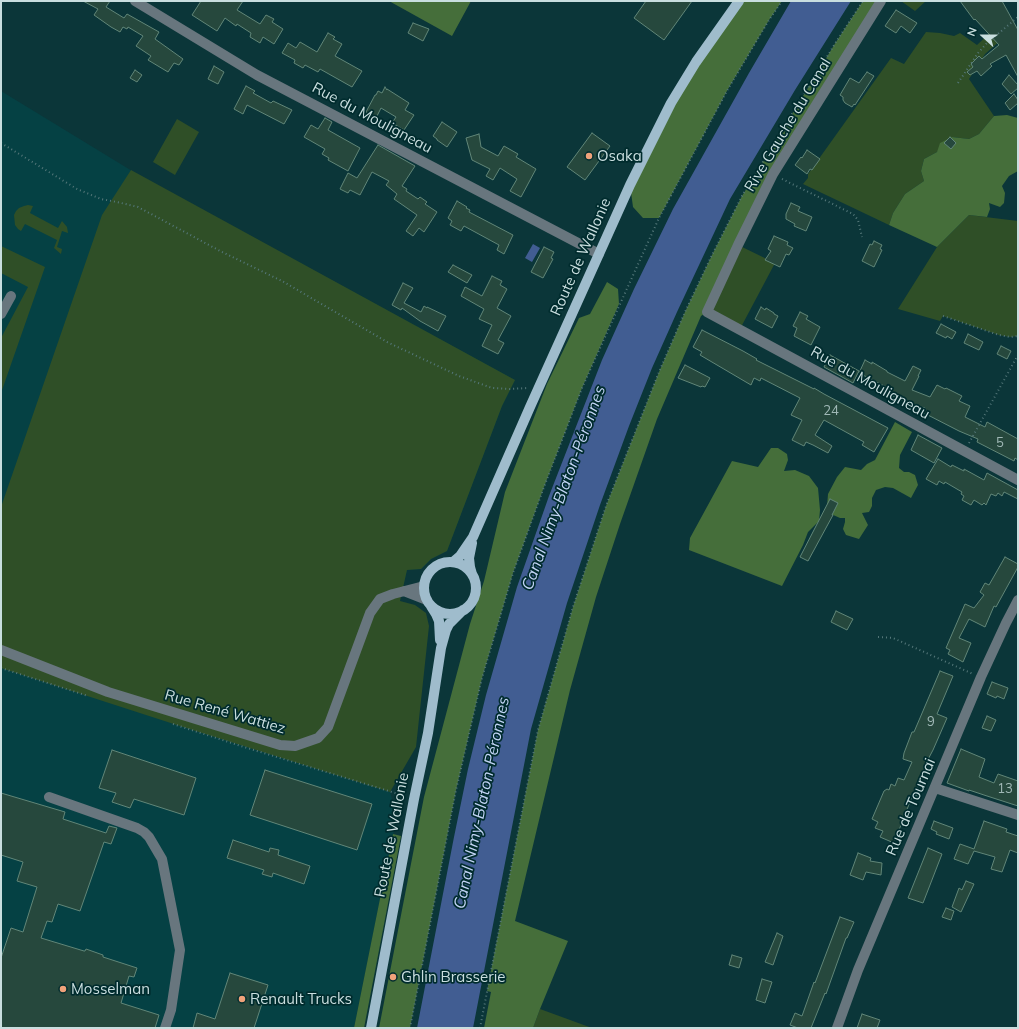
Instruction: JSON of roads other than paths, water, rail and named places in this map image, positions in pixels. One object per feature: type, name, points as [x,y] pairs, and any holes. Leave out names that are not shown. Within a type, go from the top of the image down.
[{"type":"main road","name":"Route de Wallonie","points":[[473,537],[630,185],[671,103],[696,62],[739,1]]},
{"type":"main road","points":[[453,562],[460,556],[473,537]]},
{"type":"main road","points":[[429,603],[436,610],[449,614],[463,610],[469,606],[473,600],[476,592],[469,558],[473,537]]},
{"type":"main road","points":[[441,648],[436,614],[424,593],[426,578],[437,565],[445,562],[461,564],[468,569],[473,576]]},
{"type":"main road","points":[[441,648],[449,624],[463,610]]},
{"type":"main road","name":"Route de Wallonie","points":[[371,1028],[428,732],[441,648]]},
{"type":"street","name":"Rue du Mouligneau","points":[[134,1],[256,75],[599,254]]},
{"type":"street","name":"Rive Gauche du Canal","points":[[707,312],[773,174],[881,1]]},
{"type":"street","points":[[1,314],[11,296]]},
{"type":"street","name":"Rue du Mouligneau","points":[[707,312],[1018,480]]},
{"type":"street","name":"Rue René Wattiez","points":[[1,650],[108,692],[280,745],[295,746],[318,738],[328,727],[370,613],[380,599],[424,586]]},
{"type":"street","points":[[404,591],[429,603]]},
{"type":"street","name":"Rue de Tournai","points":[[837,1028],[858,970],[981,677],[1018,600]]},
{"type":"street","points":[[935,788],[1018,815]]},
{"type":"street","points":[[49,797],[137,828],[149,837],[160,854],[180,950],[170,1010],[165,1028]]},
{"type":"water","name":"Canal Nimy-Blaton-Péronnes","points":[[791,1],[851,1],[795,90],[730,199],[652,368],[629,426],[600,505],[567,603],[531,729],[473,1028],[417,1028],[468,769],[486,695],[517,587],[549,496],[602,360],[634,289],[673,209]]},
{"type":"water","points":[[533,244],[540,248],[532,262],[525,258]]},
{"type":"place","name":"Osaka","points":[[589,156]]},
{"type":"place","name":"Ghlin Brasserie","points":[[393,977]]},
{"type":"place","name":"Mosselman","points":[[63,989]]},
{"type":"place","name":"Renault Trucks","points":[[242,999]]}]
